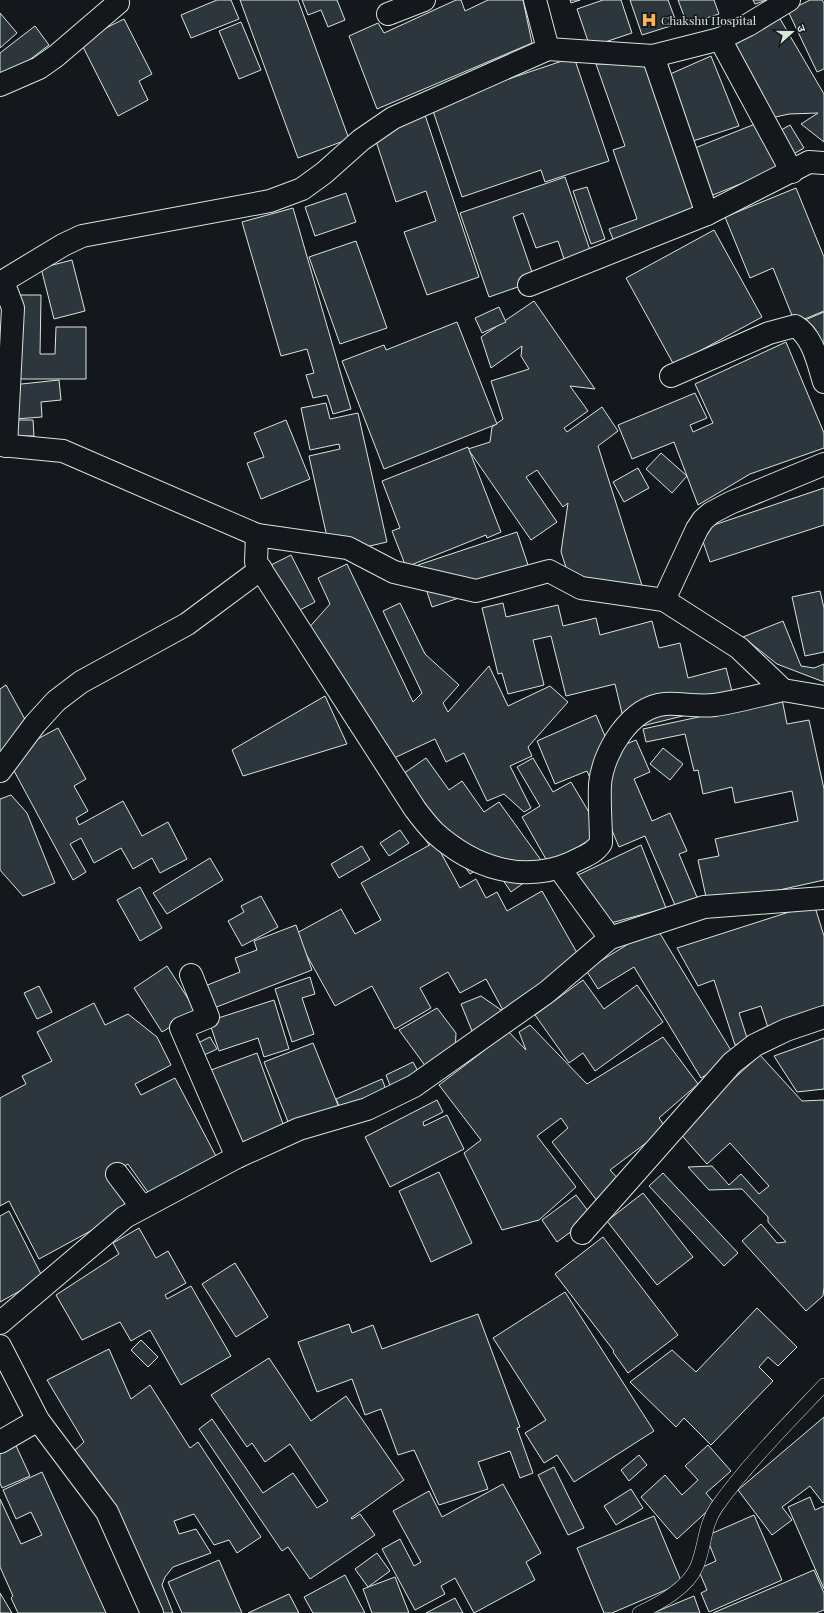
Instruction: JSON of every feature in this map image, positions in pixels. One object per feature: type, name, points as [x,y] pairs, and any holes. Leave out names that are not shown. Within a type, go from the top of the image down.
[{"type":"street","points":[[388,14],[424,0]]},
{"type":"street","points":[[535,0],[548,49]]},
{"type":"street","points":[[783,690],[740,648],[664,600],[580,588],[549,571],[476,590],[394,572],[348,548],[257,535],[63,451],[3,446],[13,308],[7,292],[0,284],[63,245],[82,236],[270,201],[302,189],[361,140],[393,118],[548,49],[653,56],[720,38],[748,25],[789,0]]},
{"type":"street","points":[[0,85],[39,68],[56,56],[118,3]]},
{"type":"street","points":[[720,38],[792,172]]},
{"type":"street","points":[[653,56],[707,214]]},
{"type":"street","points":[[529,285],[707,214],[809,162],[824,163]]},
{"type":"street","points":[[671,376],[768,333],[794,326],[804,332],[824,382]]},
{"type":"street","points":[[664,600],[696,529],[707,516],[730,503],[824,464]]},
{"type":"street","points":[[257,535],[256,562],[357,718],[392,776],[415,809],[435,832],[460,852],[507,872],[528,873],[559,868],[592,852],[601,842],[600,784],[604,766],[622,732],[634,717],[655,706],[665,704],[714,705],[783,690],[824,697]]},
{"type":"street","points":[[0,771],[35,724],[56,701],[81,682],[187,624],[261,569]]},
{"type":"street","points":[[559,868],[610,938]]},
{"type":"street","points":[[0,1323],[125,1218],[142,1207],[237,1157],[299,1129],[367,1109],[414,1086],[548,992],[610,938],[704,907],[824,898]]},
{"type":"street","points":[[191,975],[208,1017],[181,1028],[237,1157]]},
{"type":"street","points":[[582,1233],[732,1063],[755,1045],[786,1030],[824,1017]]},
{"type":"street","points":[[117,1174],[142,1207]]},
{"type":"street","points":[[0,1346],[38,1420],[107,1512],[152,1613]]},
{"type":"street","points":[[0,1442],[38,1420]]},
{"type":"lane","points":[[639,1613],[677,1590],[692,1576],[697,1565],[707,1524],[716,1509],[742,1476],[824,1385]]},
{"type":"building","points":[[217,0],[231,0],[239,19],[191,38],[181,15]]},
{"type":"building","points":[[240,0],[298,0],[349,139],[298,158]]},
{"type":"building","points":[[302,0],[337,0],[345,20],[328,27],[321,10],[308,15]]},
{"type":"building","points":[[456,0],[461,0],[465,11],[488,0],[523,0],[532,43],[377,109],[349,36],[378,23],[384,33]]},
{"type":"building","points":[[570,0],[580,0],[571,3]]},
{"type":"building","points":[[603,0],[621,0],[632,33],[590,47],[577,9]]},
{"type":"building","points":[[630,0],[668,0],[677,24],[642,35]]},
{"type":"building","points":[[678,0],[714,0],[719,14],[687,24]]},
{"type":"building","points":[[753,0],[767,0],[755,4]]},
{"type":"building","points":[[810,0],[822,0],[824,3],[824,69],[817,72],[788,11]]},
{"type":"building","points":[[0,13],[17,33],[0,48]]},
{"type":"building","points":[[779,17],[824,94],[824,142],[801,124],[818,113],[789,114],[771,118],[732,46]]},
{"type":"building","points":[[124,19],[152,74],[139,81],[148,100],[118,116],[80,41]]},
{"type":"building","points":[[241,22],[261,70],[239,79],[219,31]]},
{"type":"building","points":[[35,26],[49,45],[3,80],[0,76],[0,53]]},
{"type":"building","points":[[711,56],[739,126],[690,142],[668,75]]},
{"type":"building","points":[[574,57],[609,161],[545,182],[541,170],[462,197],[431,105]]},
{"type":"building","points":[[596,64],[646,64],[699,215],[615,244],[609,229],[637,219],[613,150],[625,146]]},
{"type":"building","points":[[425,115],[479,277],[427,295],[404,232],[436,221],[426,191],[396,202],[374,135]]},
{"type":"building","points":[[760,122],[780,168],[708,197],[690,150]]},
{"type":"building","points":[[790,125],[804,148],[790,156],[776,133]]},
{"type":"building","points":[[565,177],[591,253],[565,262],[558,241],[536,248],[523,213],[513,217],[535,281],[489,297],[460,213]]},
{"type":"building","points":[[587,187],[605,239],[591,244],[573,191]]},
{"type":"building","points":[[796,188],[824,257],[824,311],[795,323],[773,268],[750,278],[725,217]]},
{"type":"building","points":[[346,193],[356,222],[315,236],[305,207]]},
{"type":"building","points":[[293,208],[351,409],[333,414],[327,395],[313,398],[306,375],[314,373],[307,349],[281,356],[242,222]]},
{"type":"building","points":[[714,230],[762,317],[674,365],[626,278]]},
{"type":"building","points":[[356,241],[387,328],[340,344],[309,257]]},
{"type":"building","points":[[72,260],[85,311],[54,319],[41,268]]},
{"type":"building","points":[[16,295],[41,295],[40,354],[55,354],[56,327],[86,327],[86,379],[16,379]]},
{"type":"building","points":[[534,301],[595,389],[570,386],[588,411],[564,428],[567,432],[602,407],[618,431],[598,446],[645,595],[575,595],[561,552],[568,503],[563,507],[537,470],[526,477],[557,522],[531,540],[468,449],[490,442],[492,427],[503,419],[491,381],[529,369],[521,356],[522,346],[491,368],[481,337]]},
{"type":"building","points":[[499,307],[506,322],[482,333],[475,318]]},
{"type":"building","points":[[824,312],[824,366],[805,320]]},
{"type":"building","points":[[457,322],[497,424],[384,469],[342,361],[384,345],[386,350]]},
{"type":"building","points":[[786,342],[824,433],[824,448],[750,474],[698,505],[674,442],[632,459],[618,425],[695,393],[707,418],[690,425],[693,432],[713,423],[695,384]]},
{"type":"building","points":[[59,380],[61,400],[41,402],[42,417],[15,419],[12,385]]},
{"type":"building","points":[[326,403],[330,419],[358,413],[387,542],[331,555],[309,456],[340,449],[339,444],[310,450],[301,408]]},
{"type":"building","points":[[9,420],[33,420],[34,436],[10,436]]},
{"type":"building","points":[[286,420],[310,479],[261,499],[247,463],[264,457],[254,433]]},
{"type":"building","points":[[468,447],[501,532],[487,538],[486,535],[406,567],[392,531],[400,528],[382,481]]},
{"type":"building","points":[[661,453],[687,476],[672,493],[646,469]]},
{"type":"building","points":[[638,468],[649,488],[624,502],[613,482]]},
{"type":"building","points":[[824,488],[824,525],[710,562],[699,530]]},
{"type":"building","points":[[517,532],[531,574],[432,607],[418,565]]},
{"type":"building","points":[[291,555],[315,602],[281,620],[257,572]]},
{"type":"building","points":[[347,564],[413,702],[422,693],[383,611],[400,603],[425,654],[459,685],[443,703],[448,712],[489,666],[508,706],[550,686],[568,702],[528,747],[532,756],[510,766],[531,808],[524,812],[504,794],[487,801],[464,753],[446,762],[435,739],[379,765],[306,631],[330,604],[318,578]]},
{"type":"building","points":[[820,591],[824,608],[824,652],[805,656],[792,597]]},
{"type":"building","points":[[503,603],[506,617],[558,605],[563,626],[596,618],[600,635],[652,621],[659,648],[680,643],[688,678],[726,668],[735,703],[626,730],[615,684],[566,696],[551,636],[533,640],[544,685],[508,694],[502,673],[498,674],[482,608]]},
{"type":"building","points":[[783,621],[801,666],[814,668],[824,664],[824,682],[777,664],[743,637]]},
{"type":"building","points":[[6,685],[33,734],[0,752],[0,689]]},
{"type":"building","points":[[325,696],[347,744],[243,776],[232,750]]},
{"type":"building","points":[[782,699],[787,724],[809,720],[824,789],[824,880],[708,906],[698,860],[719,856],[715,839],[798,821],[792,791],[735,803],[732,787],[703,794],[698,770],[694,771],[685,734],[646,742],[643,729]]},
{"type":"building","points":[[596,715],[608,743],[599,747],[602,754],[636,740],[650,772],[634,779],[652,821],[670,813],[687,851],[679,854],[699,902],[678,912],[645,836],[619,847],[587,771],[555,784],[537,741]]},
{"type":"building","points":[[58,728],[86,779],[74,786],[88,811],[76,818],[79,825],[123,801],[142,836],[168,822],[187,859],[160,873],[152,858],[133,869],[121,848],[94,863],[81,838],[70,844],[86,872],[73,880],[6,756]]},
{"type":"building","points":[[663,748],[683,764],[670,780],[650,764]]},
{"type":"building","points":[[426,758],[449,790],[462,781],[484,812],[499,802],[546,867],[511,892],[490,861],[470,874],[446,840],[432,849],[387,785]]},
{"type":"building","points":[[533,758],[553,792],[571,782],[596,824],[610,843],[555,875],[522,817],[540,806],[517,767]]},
{"type":"building","points":[[11,795],[27,813],[55,883],[23,896],[0,870],[0,799]]},
{"type":"building","points":[[400,830],[409,843],[389,856],[380,843]]},
{"type":"building","points":[[435,842],[460,888],[476,879],[486,898],[497,892],[507,911],[542,891],[585,967],[504,1012],[486,979],[460,993],[448,972],[420,988],[431,1008],[395,1029],[372,986],[335,1006],[295,934],[341,909],[355,934],[381,920],[361,883]]},
{"type":"building","points":[[641,845],[666,908],[611,923],[576,876]]},
{"type":"building","points":[[362,846],[370,860],[339,878],[331,864]]},
{"type":"building","points":[[210,858],[223,880],[167,914],[153,893]]},
{"type":"building","points":[[140,887],[162,928],[140,941],[117,900]]},
{"type":"building","points":[[261,896],[278,927],[242,946],[228,921],[244,912],[241,906]]},
{"type":"building","points":[[814,904],[824,936],[824,1013],[769,1031],[761,1006],[739,1013],[748,1041],[735,1045],[714,980],[698,986],[677,948]]},
{"type":"building","points":[[296,925],[312,970],[214,1008],[205,986],[240,972],[235,958],[257,950],[254,941]]},
{"type":"building","points":[[656,927],[735,1057],[701,1078],[634,967],[598,989],[586,970]]},
{"type":"building","points":[[167,966],[196,1011],[162,1032],[134,988]]},
{"type":"building","points":[[310,977],[315,994],[302,998],[314,1034],[292,1042],[275,989]]},
{"type":"building","points":[[583,980],[604,1009],[637,985],[663,1022],[595,1071],[583,1053],[569,1063],[535,1015]]},
{"type":"building","points":[[39,986],[52,1012],[37,1019],[24,993]]},
{"type":"building","points":[[481,996],[504,1012],[472,1031],[461,1004]]},
{"type":"building","points":[[274,1000],[289,1049],[264,1057],[258,1038],[219,1051],[209,1021]]},
{"type":"building","points":[[94,1003],[105,1025],[128,1014],[157,1037],[171,1065],[135,1084],[141,1095],[175,1078],[218,1160],[150,1195],[128,1164],[108,1175],[131,1209],[39,1259],[9,1201],[0,1206],[0,1098],[26,1084],[22,1076],[52,1061],[37,1032]]},
{"type":"building","points":[[437,1008],[456,1033],[455,1052],[429,1071],[399,1030]]},
{"type":"building","points":[[530,1025],[587,1084],[663,1037],[698,1084],[659,1118],[666,1128],[610,1170],[622,1183],[598,1202],[552,1142],[568,1128],[561,1118],[537,1136],[576,1187],[539,1220],[502,1230],[464,1153],[481,1140],[439,1085],[481,1053],[507,1030],[526,1050],[519,1032]]},
{"type":"building","points":[[210,1037],[217,1049],[200,1057],[194,1045]]},
{"type":"building","points":[[824,1038],[824,1089],[797,1092],[774,1056]]},
{"type":"building","points":[[313,1043],[340,1110],[291,1129],[264,1062]]},
{"type":"building","points":[[257,1053],[286,1132],[241,1149],[211,1070]]},
{"type":"building","points":[[760,1055],[802,1101],[824,1100],[824,1287],[823,1296],[806,1311],[742,1241],[761,1224],[777,1243],[786,1242],[768,1222],[768,1217],[742,1189],[709,1190],[688,1167],[712,1166],[729,1185],[741,1174],[759,1194],[769,1186],[730,1143],[707,1164],[677,1130]]},
{"type":"building","points":[[413,1062],[420,1075],[391,1088],[386,1075]]},
{"type":"building","points":[[382,1079],[388,1095],[343,1115],[336,1099]]},
{"type":"building","points":[[437,1100],[443,1112],[423,1122],[424,1126],[447,1115],[464,1149],[390,1187],[365,1137]]},
{"type":"building","points":[[439,1172],[472,1243],[431,1262],[399,1191]]},
{"type":"building","points":[[663,1173],[738,1253],[724,1266],[649,1186]]},
{"type":"building","points":[[643,1193],[693,1257],[657,1285],[607,1221]]},
{"type":"building","points":[[576,1195],[592,1216],[557,1242],[542,1220]]},
{"type":"building","points":[[9,1211],[43,1278],[0,1302],[0,1216]]},
{"type":"building","points":[[139,1228],[156,1258],[168,1251],[186,1283],[165,1295],[167,1299],[191,1286],[231,1356],[181,1385],[150,1330],[131,1341],[120,1322],[82,1340],[56,1295],[119,1254],[113,1243]]},
{"type":"building","points":[[603,1237],[678,1335],[628,1373],[613,1352],[614,1351],[555,1274]]},
{"type":"building","points":[[235,1263],[268,1317],[236,1337],[202,1284]]},
{"type":"building","points":[[565,1292],[654,1431],[574,1482],[557,1455],[544,1463],[525,1433],[546,1420],[493,1338]]},
{"type":"building","points":[[757,1308],[797,1347],[778,1366],[768,1357],[759,1367],[773,1381],[711,1445],[684,1418],[676,1427],[630,1382],[672,1350],[696,1372]]},
{"type":"building","points":[[478,1314],[520,1427],[517,1428],[533,1473],[520,1478],[510,1451],[478,1462],[488,1489],[439,1505],[414,1450],[398,1455],[381,1409],[365,1415],[352,1379],[317,1392],[298,1342],[349,1324],[352,1333],[373,1325],[382,1349]]},
{"type":"building","points":[[141,1340],[158,1357],[148,1367],[131,1350]]},
{"type":"building","points":[[109,1349],[131,1399],[150,1385],[190,1448],[198,1442],[261,1537],[237,1553],[229,1540],[214,1545],[194,1514],[174,1521],[179,1534],[196,1529],[211,1553],[173,1567],[165,1577],[162,1585],[173,1613],[159,1613],[73,1452],[84,1442],[47,1380]]},
{"type":"building","points":[[269,1358],[311,1421],[346,1396],[404,1480],[351,1518],[352,1519],[360,1514],[375,1535],[310,1579],[288,1547],[282,1551],[199,1429],[212,1419],[263,1493],[293,1473],[317,1508],[328,1501],[290,1444],[265,1462],[252,1443],[247,1447],[211,1395]]},
{"type":"building","points":[[824,1417],[824,1502],[823,1503],[810,1486],[782,1507],[792,1520],[772,1535],[738,1490]]},
{"type":"building","points":[[12,1437],[30,1476],[2,1488],[0,1483],[0,1444]]},
{"type":"building","points":[[708,1445],[731,1471],[706,1493],[715,1504],[677,1539],[641,1497],[665,1475],[682,1495],[698,1480],[685,1466]]},
{"type":"building","points":[[639,1455],[647,1465],[629,1481],[621,1470]]},
{"type":"building","points":[[554,1467],[584,1528],[568,1535],[538,1475]]},
{"type":"building","points":[[42,1472],[106,1613],[18,1613],[11,1598],[13,1596],[0,1567],[0,1499],[21,1544],[42,1535],[31,1512],[16,1519],[3,1490]]},
{"type":"building","points":[[503,1484],[541,1553],[526,1562],[535,1580],[474,1613],[455,1578],[441,1586],[445,1594],[415,1610],[382,1549],[400,1539],[414,1566],[421,1562],[393,1511],[429,1491],[442,1517]]},
{"type":"building","points":[[631,1489],[643,1508],[616,1525],[604,1506]]},
{"type":"building","points":[[810,1497],[815,1510],[824,1506],[824,1589],[788,1507]]},
{"type":"building","points":[[754,1515],[782,1580],[709,1612],[701,1593],[707,1590],[698,1569],[716,1561],[706,1536]]},
{"type":"building","points":[[654,1516],[682,1583],[612,1613],[604,1613],[577,1548]]},
{"type":"building","points":[[377,1553],[390,1571],[368,1587],[355,1569]]},
{"type":"building","points":[[219,1560],[242,1613],[182,1613],[168,1582]]},
{"type":"building","points":[[814,1570],[824,1593],[824,1610],[816,1613],[713,1613]]},
{"type":"building","points":[[345,1575],[365,1613],[313,1613],[304,1597]]},
{"type":"building","points":[[395,1577],[409,1613],[372,1613],[363,1589]]},
{"type":"building","points":[[0,1593],[12,1613],[0,1613]]},
{"type":"building","points":[[289,1594],[299,1613],[248,1613]]},
{"type":"building","points":[[694,1596],[700,1613],[653,1613]]},
{"type":"building","points":[[455,1598],[463,1613],[426,1613]]},
{"type":"place","name":"Chakshu Hospital","points":[[649,20]]}]
